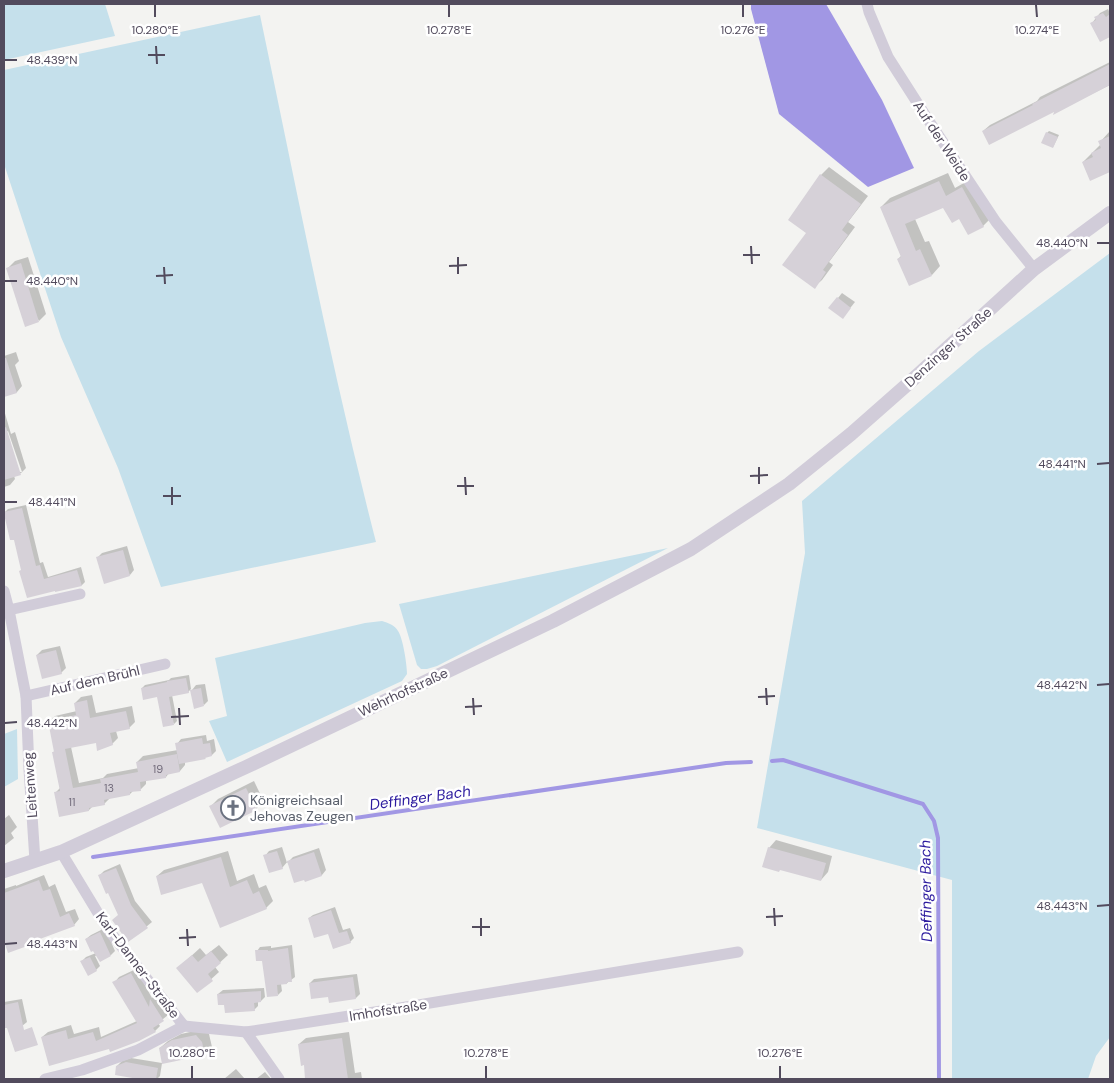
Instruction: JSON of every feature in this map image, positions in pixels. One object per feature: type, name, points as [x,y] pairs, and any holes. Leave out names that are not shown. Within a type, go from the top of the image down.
[{"type":"street","name":"Auf der Weide","points":[[867,4],[888,57],[996,222],[1034,269]]},
{"type":"street","name":"Denzinger Straße","points":[[789,484],[903,389],[1034,269],[1110,213]]},
{"type":"street","name":"Wehrhofstraße","points":[[4,871],[61,852],[553,621],[691,548],[789,484]]},
{"type":"street","name":"Leitenweg","points":[[4,591],[26,696],[28,769],[35,861]]},
{"type":"street","points":[[9,610],[80,594]]},
{"type":"street","name":"Auf dem Brühl","points":[[26,696],[165,664]]},
{"type":"street","name":"Karl-Danner-Straße","points":[[61,852],[107,928],[184,1026]]},
{"type":"street","name":"Imhofstraße","points":[[184,1026],[246,1032],[738,952]]},
{"type":"street","points":[[45,1079],[84,1075],[184,1026]]},
{"type":"street","points":[[246,1032],[279,1079]]},
{"type":"shaded area","points":[[4,4],[105,4],[115,36],[4,60]]},
{"type":"shaded area","points":[[751,4],[826,4],[882,100],[914,168],[868,187],[779,114]]},
{"type":"shaded area","points":[[260,15],[329,345],[376,542],[161,587],[118,468],[61,337],[4,164],[4,70]]},
{"type":"shaded area","points":[[1110,253],[1110,1037],[1096,1056],[1088,1079],[952,1079],[952,880],[757,828],[805,553],[802,501],[979,351]]},
{"type":"shaded area","points":[[668,548],[437,666],[421,669],[417,665],[399,604]]},
{"type":"shaded area","points":[[382,621],[395,627],[402,639],[407,674],[402,681],[227,762],[209,721],[227,716],[215,658],[365,623]]},
{"type":"shaded area","points":[[17,729],[18,779],[4,787],[4,734]]},
{"type":"building","points":[[1103,13],[1106,17],[1110,14],[1110,37],[1100,42],[1090,23],[1096,20],[1094,17]]},
{"type":"building","points":[[1110,64],[1110,85],[1053,115],[1054,112],[989,145],[982,131]]},
{"type":"building","points":[[1046,132],[1058,137],[1053,148],[1041,143]]},
{"type":"building","points":[[1110,136],[1110,172],[1090,181],[1082,162],[1093,157],[1091,153],[1101,148],[1098,141]]},
{"type":"building","points":[[820,174],[861,204],[842,230],[848,235],[823,270],[826,272],[815,289],[782,265],[806,233],[788,220]]},
{"type":"building","points":[[939,181],[946,196],[962,187],[984,227],[968,235],[959,219],[952,223],[943,208],[905,224],[916,251],[920,249],[932,276],[909,286],[897,259],[901,257],[880,207]]},
{"type":"building","points":[[21,263],[39,322],[25,327],[6,268]]},
{"type":"building","points":[[837,297],[851,308],[843,319],[828,308]]},
{"type":"building","points":[[4,358],[6,358],[17,393],[4,397]]},
{"type":"building","points":[[6,427],[21,475],[4,480],[4,428]]},
{"type":"building","points":[[22,508],[36,566],[40,565],[44,579],[77,570],[82,586],[27,598],[19,571],[21,570],[14,540],[10,540],[4,514],[4,512]]},
{"type":"building","points":[[123,550],[130,576],[104,584],[96,557]]},
{"type":"building","points":[[56,650],[62,674],[42,679],[36,655]]},
{"type":"building","points":[[186,678],[189,693],[169,697],[174,725],[163,727],[157,697],[143,700],[141,688]]},
{"type":"building","points":[[201,688],[204,706],[194,709],[190,690]]},
{"type":"building","points":[[87,700],[90,718],[126,711],[130,729],[110,733],[113,745],[97,751],[96,743],[65,749],[73,788],[101,783],[100,779],[138,772],[136,762],[177,754],[180,772],[166,775],[166,778],[140,782],[141,791],[130,792],[130,795],[104,800],[105,805],[89,808],[89,811],[59,817],[54,792],[60,791],[48,721],[76,715],[74,703]]},
{"type":"building","points":[[202,738],[203,744],[210,743],[212,756],[206,759],[179,764],[175,743]]},
{"type":"building","name":"Königreichsaal Jehovas Zeugen","points":[[246,788],[257,810],[220,828],[209,806]]},
{"type":"building","points":[[768,847],[826,863],[821,881],[762,867]]},
{"type":"building","points":[[277,851],[283,869],[269,873],[263,855]]},
{"type":"building","points":[[314,852],[322,876],[305,882],[304,880],[294,883],[287,861]]},
{"type":"building","points":[[221,857],[230,887],[247,880],[253,894],[259,891],[267,909],[220,928],[202,883],[161,895],[156,876]]},
{"type":"building","points":[[116,868],[131,905],[148,928],[128,942],[112,920],[118,915],[98,875]]},
{"type":"building","points":[[39,880],[43,891],[50,889],[60,917],[69,913],[75,926],[8,953],[4,941],[4,893]]},
{"type":"building","points":[[331,910],[339,933],[347,931],[351,943],[333,949],[328,934],[314,938],[308,918]]},
{"type":"building","points":[[100,932],[111,956],[100,962],[93,951],[91,952],[85,939]]},
{"type":"building","points":[[288,948],[292,982],[277,985],[278,996],[267,997],[262,961],[256,961],[255,950],[268,951]]},
{"type":"building","points":[[211,951],[221,963],[208,974],[213,981],[197,993],[176,968],[192,955],[198,962]]},
{"type":"building","points":[[90,957],[97,971],[88,976],[80,961]]},
{"type":"building","points":[[131,973],[149,1007],[150,999],[164,1021],[153,1028],[156,1032],[110,1052],[109,1049],[49,1066],[41,1037],[66,1030],[68,1039],[93,1032],[96,1041],[137,1023],[112,982]]},
{"type":"building","points":[[353,977],[356,999],[329,1003],[328,997],[311,999],[309,983]]},
{"type":"building","points":[[261,991],[261,1002],[254,1003],[255,1011],[225,1013],[224,1005],[218,1005],[217,994]]},
{"type":"building","points":[[18,1002],[24,1030],[32,1027],[38,1045],[15,1052],[7,1028],[4,1028],[4,1005]]},
{"type":"building","points":[[196,1035],[202,1042],[205,1055],[162,1064],[159,1048],[172,1040]]},
{"type":"building","points":[[342,1038],[348,1079],[305,1079],[304,1065],[301,1066],[298,1044]]},
{"type":"building","points":[[126,1062],[158,1068],[156,1079],[138,1079],[115,1075],[116,1066]]},
{"type":"waterway","name":"Deffinger Bach","points":[[772,761],[783,760],[923,804],[934,821],[938,838],[939,1079]]},
{"type":"waterway","name":"Deffinger Bach","points":[[93,857],[726,763],[751,762]]},
{"type":"place","name":"Königreichsaal Jehovas Zeugen","points":[[233,808]]}]
